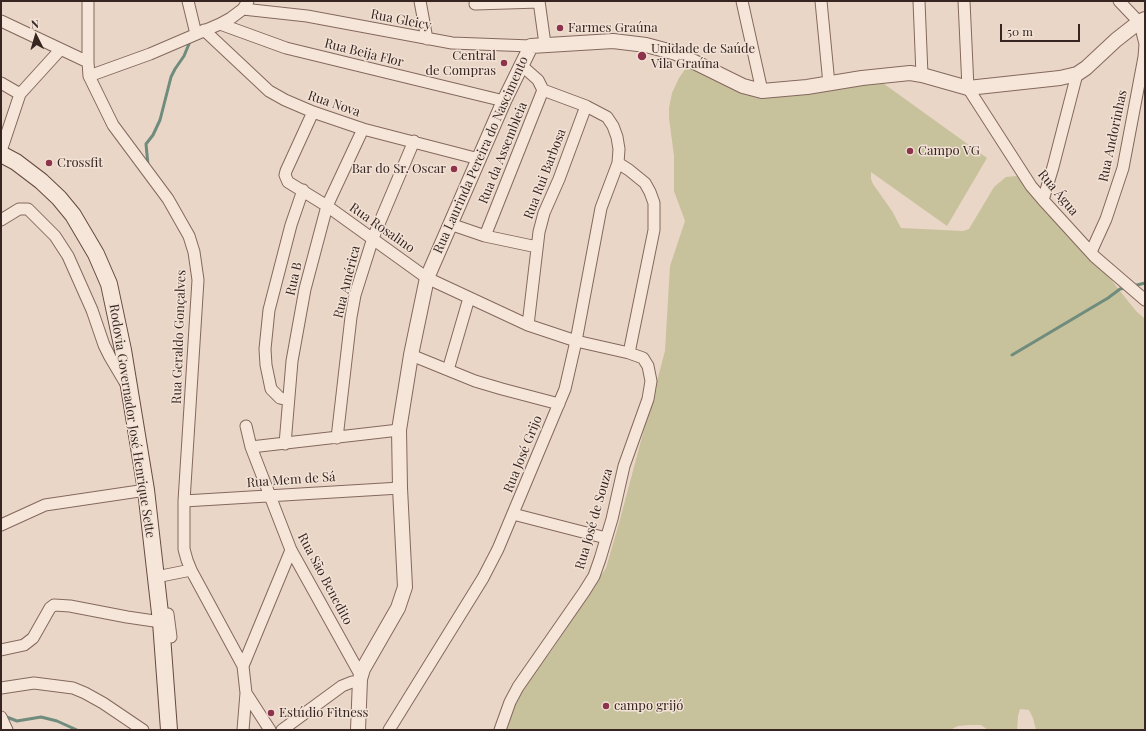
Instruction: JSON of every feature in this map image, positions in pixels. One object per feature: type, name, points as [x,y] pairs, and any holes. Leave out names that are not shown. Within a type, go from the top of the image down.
[{"type":"main road","name":"Rodovia Governador José Henrique Sette","points":[[1,152],[29,172],[59,198],[73,215],[96,254],[109,284],[130,389],[160,578],[161,622],[169,730]]},
{"type":"street","name":"Rua Geraldo Gonçalves","points":[[88,1],[89,76],[113,125],[168,199],[189,236],[194,252],[198,280],[184,501],[184,549],[191,570],[243,666]]},
{"type":"street","points":[[188,1],[200,32]]},
{"type":"street","points":[[420,1],[427,39]]},
{"type":"street","points":[[476,4],[539,1],[545,44]]},
{"type":"street","points":[[742,1],[762,91]]},
{"type":"street","points":[[820,1],[829,84]]},
{"type":"street","points":[[823,21],[825,1]]},
{"type":"street","points":[[919,1],[922,75]]},
{"type":"street","points":[[964,1],[968,88]]},
{"type":"street","points":[[1119,1],[1142,21]]},
{"type":"street","points":[[89,76],[150,54],[220,24],[231,18],[246,5]]},
{"type":"street","name":"Rua Gleicy","points":[[246,5],[452,43],[530,46]]},
{"type":"street","points":[[1,21],[88,62]]},
{"type":"street","name":"Rua Laurinda Pereira do Nascimento","points":[[358,730],[363,669],[398,608],[405,587],[400,488],[399,430],[411,355],[427,278],[504,101],[530,46],[613,40],[646,44],[676,53],[743,86],[762,91],[785,90],[894,74],[922,75],[968,88],[1060,78],[1077,74],[1116,40],[1142,21]]},
{"type":"street","name":"Rua Andorinhas","points":[[1091,252],[1106,219],[1123,168],[1144,57],[1142,21]]},
{"type":"street","name":"Rua Beija Flor","points":[[220,24],[286,48],[504,101]]},
{"type":"street","name":"Rua Nova","points":[[200,32],[269,91],[285,100],[313,112],[363,129],[479,159]]},
{"type":"street","points":[[1,152],[20,94],[60,50]]},
{"type":"street","points":[[521,65],[538,80],[543,90],[586,106],[607,116],[614,126],[617,137],[619,149],[618,164],[629,170],[645,183],[650,192],[654,203],[654,230],[629,353]]},
{"type":"street","points":[[1043,200],[1077,74]]},
{"type":"street","points":[[1,83],[20,94]]},
{"type":"street","name":"Rua Água","points":[[968,88],[1032,186],[1043,200],[1091,252],[1145,300]]},
{"type":"street","name":"Rua da Assembleia","points":[[485,236],[543,90]]},
{"type":"street","name":"Rua Rui Barbosa","points":[[528,325],[539,232],[544,213],[559,179],[586,106]]},
{"type":"street","name":"Rua Rosalino","points":[[313,112],[286,171],[285,175],[288,182],[327,206],[427,278],[528,325],[576,341]]},
{"type":"street","name":"Rua B","points":[[285,444],[292,361],[305,289],[327,206],[363,129]]},
{"type":"street","name":"Rua América","points":[[337,438],[351,317],[355,295],[373,238],[414,141]]},
{"type":"street","name":"Rua José Grijo","points":[[389,730],[483,578],[498,549],[565,389],[576,341],[601,208],[618,164]]},
{"type":"street","points":[[288,400],[280,398],[271,389],[266,364],[265,349],[269,310],[291,225],[303,190]]},
{"type":"street","points":[[1,220],[19,209],[28,209],[55,236],[68,256],[92,310],[104,345],[130,389]]},
{"type":"street","points":[[450,224],[485,236],[537,247]]},
{"type":"street","points":[[448,370],[469,298]]},
{"type":"street","name":"Rua José de Souza","points":[[500,730],[510,702],[518,687],[591,581],[600,560],[624,466],[648,399],[651,381],[648,366],[643,358],[629,353],[576,341]]},
{"type":"street","points":[[411,355],[475,381],[502,390],[558,404]]},
{"type":"street","name":"Rua São Benedito","points":[[246,426],[251,447],[291,550],[361,679]]},
{"type":"street","points":[[251,447],[399,430]]},
{"type":"street","name":"Rua Mem de Sá","points":[[184,501],[400,488]]},
{"type":"street","points":[[1,525],[45,505],[146,490]]},
{"type":"street","points":[[513,514],[606,538]]},
{"type":"street","points":[[243,730],[246,693],[243,666],[291,550]]},
{"type":"street","points":[[170,637],[160,578],[191,570]]},
{"type":"street","points":[[1,650],[24,645],[33,638],[50,608],[54,605],[70,606],[161,622]]},
{"type":"street","points":[[282,730],[342,686],[361,679]]},
{"type":"street","points":[[1,688],[34,683],[73,688],[85,692],[143,730]]},
{"type":"street","points":[[246,693],[270,730]]},
{"type":"street","points":[[1,717],[7,730]]},
{"type":"shaded area","points":[[690,67],[712,78],[732,85],[877,82],[876,85],[880,81],[987,158],[947,226],[871,172],[873,184],[892,211],[901,228],[963,231],[969,229],[994,187],[1006,177],[1017,176],[1033,197],[1054,215],[1108,276],[1136,311],[1145,319],[1145,730],[1036,730],[1029,710],[1020,709],[1017,730],[988,730],[981,725],[969,725],[958,726],[950,730],[503,730],[511,708],[529,680],[552,650],[606,568],[619,523],[665,351],[670,266],[685,221],[674,191],[674,156],[669,108],[672,93],[679,78],[686,68]]},
{"type":"waterway","points":[[148,165],[146,144],[153,135],[160,120],[171,77],[184,56],[191,39]]},
{"type":"waterway","points":[[1133,286],[1145,283]]},
{"type":"waterway","points":[[1012,355],[1108,298],[1120,289],[1127,288]]},
{"type":"waterway","points":[[4,716],[17,721],[41,717],[57,721],[77,730]]},
{"type":"place","name":"Farmes Graúna","points":[[560,28]]},
{"type":"place","name":"Unidade de Saúde Vila Graúna","points":[[642,56]]},
{"type":"place","name":"Central de Compras","points":[[504,63]]},
{"type":"place","name":"Campo VG","points":[[910,151]]},
{"type":"place","name":"Crossfit","points":[[49,163]]},
{"type":"place","name":"Bar do Sr. Oscar","points":[[454,169]]},
{"type":"place","name":"campo grijó","points":[[606,706]]},
{"type":"place","name":"Estúdio Fitness","points":[[271,713]]}]
